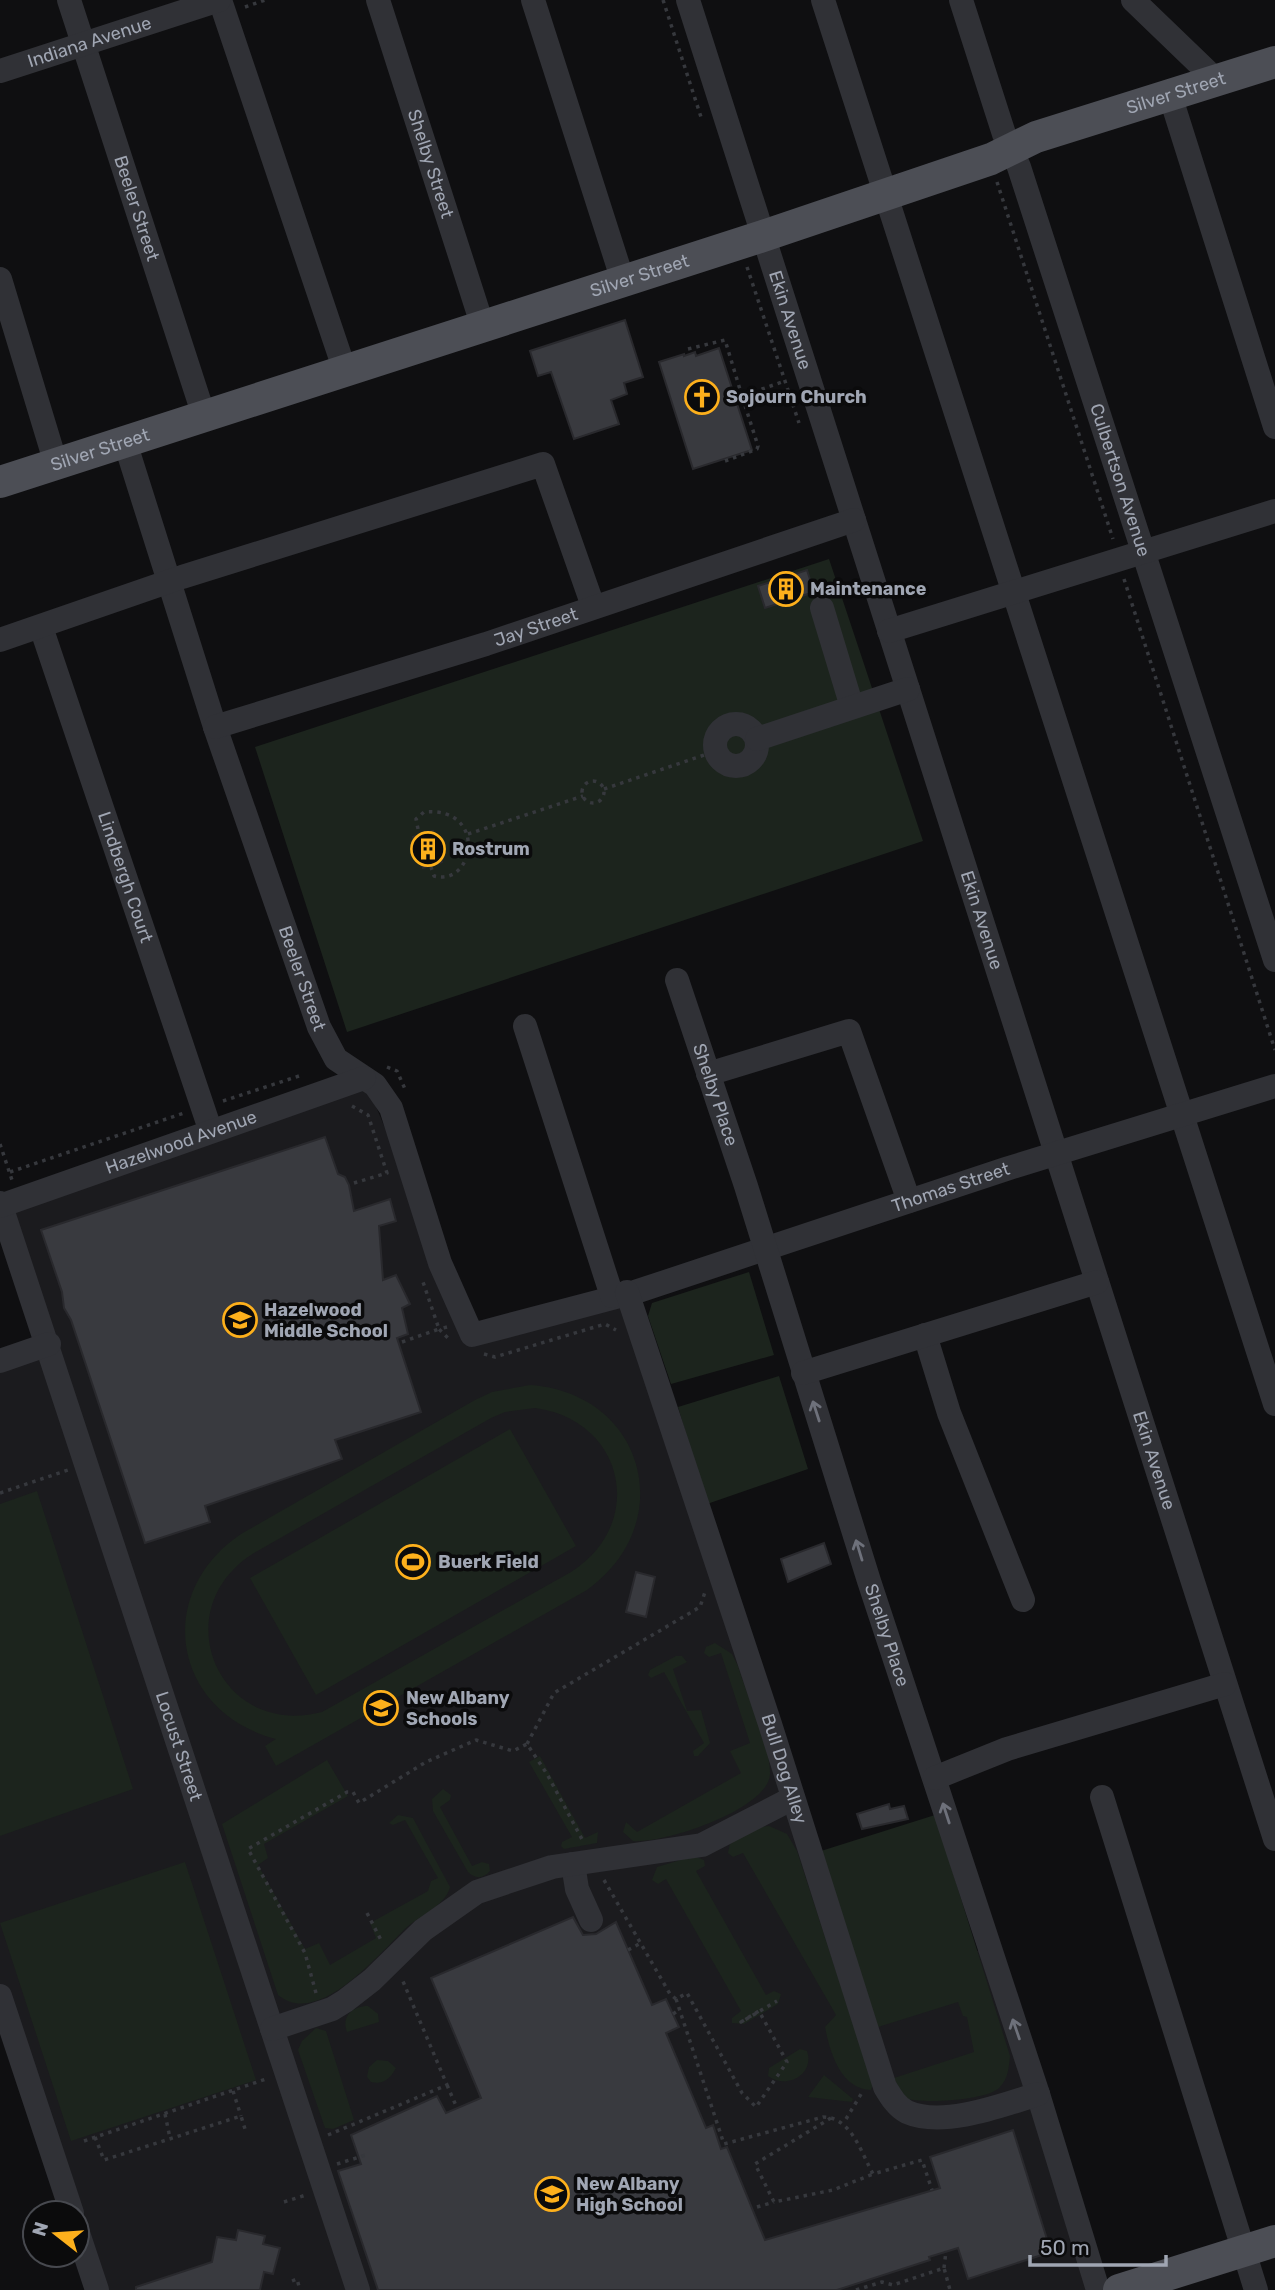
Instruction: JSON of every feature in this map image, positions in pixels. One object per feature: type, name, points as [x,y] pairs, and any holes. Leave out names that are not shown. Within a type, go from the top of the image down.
[{"type":"main road","name":"Silver Street","points":[[0,482],[763,236],[991,159],[1036,137],[1275,62]]},
{"type":"main road","points":[[1119,2290],[1275,2241]]},
{"type":"street","name":"Beeler Street","points":[[69,0],[204,416]]},
{"type":"street","name":"Shelby Street","points":[[378,0],[483,327]]},
{"type":"street","points":[[534,0],[623,281]]},
{"type":"street","name":"Ekin Avenue","points":[[688,0],[1275,1839]]},
{"type":"street","points":[[823,0],[888,194],[1011,593],[1184,1113],[1275,1404]]},
{"type":"street","name":"Culbertson Avenue","points":[[961,0],[1275,960]]},
{"type":"street","points":[[1133,0],[1216,80]]},
{"type":"street","name":"Indiana Avenue","points":[[0,71],[221,4]]},
{"type":"street","points":[[221,4],[345,371]]},
{"type":"street","points":[[1170,95],[1275,427]]},
{"type":"street","points":[[0,279],[56,464]]},
{"type":"street","name":"Beeler Street","points":[[125,442],[215,727],[320,1027],[336,1059],[384,1095],[391,1108],[440,1264],[472,1335],[620,1294]]},
{"type":"street","points":[[0,640],[169,582],[543,464],[593,607]]},
{"type":"street","points":[[889,631],[1275,511]]},
{"type":"street","name":"Jay Street","points":[[215,727],[486,644],[854,520]]},
{"type":"street","points":[[822,608],[852,707]]},
{"type":"street","name":"Lindbergh Court","points":[[41,627],[210,1129]]},
{"type":"street","points":[[716,751],[723,762],[742,765],[756,752],[757,739],[908,689]]},
{"type":"street","name":"Shelby Place","points":[[677,981],[1038,2094],[1098,2290]]},
{"type":"street","name":"Bull Dog Alley","points":[[525,1026],[793,1798],[885,2087],[894,2101],[906,2111],[936,2116],[1001,2107],[1038,2094]]},
{"type":"street","points":[[708,1074],[849,1031],[909,1201]]},
{"type":"street","name":"Hazelwood Avenue","points":[[0,1204],[210,1129],[364,1078]]},
{"type":"street","name":"Thomas Street","points":[[620,1294],[635,1292],[764,1247],[1056,1153],[1275,1086]]},
{"type":"street","name":"Locust Street","points":[[0,1204],[49,1344],[358,2290]]},
{"type":"street","points":[[803,1373],[1097,1282]]},
{"type":"street","points":[[925,1335],[949,1413],[1023,1600]]},
{"type":"street","points":[[0,1361],[49,1344]]},
{"type":"street","points":[[934,1778],[1007,1749],[1225,1684]]},
{"type":"street","points":[[1102,1797],[1256,2290]]},
{"type":"street","points":[[272,2029],[337,2006],[393,1960],[423,1930],[472,1894],[552,1867],[702,1845],[793,1798]]},
{"type":"street","points":[[573,1864],[577,1889],[591,1920]]},
{"type":"street","points":[[0,1996],[67,2199]]},
{"type":"street","points":[[90,2269],[97,2290]]},
{"type":"path","points":[[221,4],[265,0]]},
{"type":"path","points":[[663,0],[704,126]]},
{"type":"path","points":[[688,349],[725,340],[758,446],[757,449],[725,461]]},
{"type":"path","points":[[742,396],[785,381]]},
{"type":"path","points":[[1116,579],[1124,578],[1275,1050]]},
{"type":"path","points":[[604,789],[716,751]]},
{"type":"path","points":[[590,782],[600,783],[604,789],[604,797],[598,802],[587,802],[583,796],[585,786],[590,782]]},
{"type":"path","points":[[468,834],[583,796]]},
{"type":"path","points":[[418,829],[416,819],[424,812],[442,811],[458,821],[468,834],[466,860],[453,874],[435,876],[431,867]]},
{"type":"path","points":[[342,1109],[353,1105],[368,1115],[387,1173],[354,1184]]},
{"type":"path","points":[[9,1172],[186,1112]]},
{"type":"path","points":[[422,1278],[439,1329],[453,1342]]},
{"type":"path","points":[[478,1353],[495,1357],[605,1324],[615,1327],[617,1333]]},
{"type":"path","points":[[402,1342],[439,1329]]},
{"type":"path","points":[[0,1493],[88,1463]]},
{"type":"path","points":[[527,1744],[554,1693],[700,1607],[707,1586]]},
{"type":"path","points":[[367,1913],[393,1960],[457,2108]]},
{"type":"path","points":[[628,1950],[641,1943]]},
{"type":"path","points":[[676,1999],[718,2136],[724,2144],[823,2117],[833,2117],[845,2123],[873,2174]]},
{"type":"path","points":[[756,2107],[787,2062],[759,2011],[741,2022],[776,2001]]},
{"type":"path","points":[[673,2014],[679,2010]]},
{"type":"path","points":[[83,2141],[268,2079]]},
{"type":"path","points":[[326,2136],[447,2085]]},
{"type":"path","points":[[233,2091],[245,2129]]},
{"type":"path","points":[[165,2114],[170,2138]]},
{"type":"path","points":[[95,2137],[104,2160],[241,2116]]},
{"type":"path","points":[[774,2202],[755,2164],[833,2117]]},
{"type":"path","points":[[335,2164],[366,2155]]},
{"type":"path","points":[[757,2207],[833,2190],[873,2174],[922,2160],[932,2190]]},
{"type":"path","points":[[946,2251],[944,2269],[950,2290]]},
{"type":"path","points":[[856,2290],[882,2282],[893,2286],[944,2269]]},
{"type":"path","points":[[292,2281],[297,2279],[300,2290]]},
{"type":"shaded area","points":[[829,559],[923,841],[347,1032],[255,747]]},
{"type":"shaded area","name":"New Albany Schools","points":[[364,1078],[472,1335],[627,1292],[858,1999],[989,1946],[1098,2290],[85,2290],[80,2269],[91,2269],[91,2199],[60,2199],[0,2005],[0,1361],[48,1344],[1,1205]]},
{"type":"shaded area","points":[[749,1272],[774,1355],[671,1384],[648,1316],[652,1303]]},
{"type":"shaded area","points":[[779,1376],[808,1469],[707,1504],[678,1407]]},
{"type":"shaded area","points":[[530,1385],[569,1393],[600,1411],[623,1436],[637,1465],[640,1498],[634,1531],[616,1562],[587,1590],[276,1766],[265,1746],[276,1739],[241,1725],[214,1704],[196,1678],[187,1649],[186,1618],[195,1587],[213,1559],[241,1534],[492,1392]],"holes":[[[535,1408],[566,1417],[589,1432],[606,1453],[615,1476],[617,1502],[610,1528],[595,1552],[571,1572],[322,1712],[286,1715],[255,1706],[231,1688],[215,1664],[209,1635],[212,1605],[227,1577],[254,1553],[491,1418],[505,1412]]]},
{"type":"shaded area","name":"Buerk Field","points":[[510,1429],[576,1546],[316,1695],[250,1578]]},
{"type":"shaded area","points":[[37,1491],[133,1789],[0,1836],[0,1504]]},
{"type":"shaded area","points":[[715,1643],[732,1654],[738,1666],[767,1750],[770,1774],[765,1787],[753,1800],[713,1822],[667,1837],[633,1841],[623,1832],[626,1822],[637,1832],[741,1773],[730,1751],[750,1743],[721,1653],[709,1657],[704,1653],[706,1647]]},
{"type":"shaded area","points":[[676,1656],[682,1656],[687,1662],[673,1669],[687,1711],[701,1710],[710,1743],[698,1756],[694,1756],[693,1751],[704,1743],[664,1672],[651,1678],[648,1675],[650,1670]]},
{"type":"shaded area","points":[[540,1756],[585,1838],[598,1832],[597,1843],[564,1849],[561,1846],[562,1842],[572,1837],[529,1762]]},
{"type":"shaded area","points":[[327,1760],[348,1796],[264,1844],[268,1858],[258,1865],[305,1949],[319,1943],[330,1965],[376,1938],[370,1923],[428,1891],[431,1881],[438,1878],[405,1820],[393,1825],[389,1823],[398,1815],[413,1818],[450,1887],[438,1905],[407,1927],[348,1983],[330,1995],[312,2002],[294,2003],[278,1995],[222,1824]]},
{"type":"shaded area","points":[[443,1789],[451,1795],[450,1800],[440,1807],[472,1866],[482,1862],[489,1864],[490,1871],[485,1876],[476,1877],[468,1872],[433,1811],[432,1799]]},
{"type":"shaded area","points":[[935,1815],[1010,2056],[1005,2080],[993,2092],[954,2100],[924,2101],[904,2098],[894,2078],[974,2052],[967,2017],[963,2016],[958,2002],[878,2027],[821,1851]]},
{"type":"shaded area","points":[[769,1826],[787,1834],[797,1851],[873,2085],[871,2090],[852,2083],[839,2068],[825,2027],[836,2015],[743,1853],[733,1857],[728,1853],[730,1844],[758,1827]]},
{"type":"shaded area","points":[[694,1856],[704,1860],[705,1866],[696,1871],[766,1995],[774,1991],[781,1994],[778,2004],[744,2024],[732,2023],[732,2018],[741,2011],[666,1879],[658,1884],[652,1880],[657,1867]]},
{"type":"shaded area","points":[[185,1862],[256,2080],[71,2141],[0,1923]]},
{"type":"shaded area","points":[[368,2006],[378,2014],[379,2022],[347,2032],[346,2021],[350,2013]]},
{"type":"shaded area","points":[[316,2028],[326,2031],[354,2120],[333,2129],[325,2128],[298,2050],[302,2041]]},
{"type":"shaded area","points":[[800,2049],[807,2051],[808,2059],[803,2073],[783,2081],[768,2076],[769,2068]]},
{"type":"shaded area","points":[[377,2060],[388,2061],[396,2068],[386,2080],[379,2083],[371,2082],[367,2077],[369,2067]]},
{"type":"shaded area","points":[[824,2075],[853,2099],[852,2102],[808,2097]]},
{"type":"building","points":[[625,320],[643,377],[624,383],[627,394],[611,400],[619,424],[574,439],[551,372],[538,376],[530,351]]},
{"type":"building","points":[[719,348],[752,450],[693,469],[659,362],[695,352],[696,356]]},
{"type":"building","name":"Maintenance","points":[[807,570],[814,592],[765,608],[758,586]]},
{"type":"building","name":"Rostrum","points":[[433,831],[442,862],[423,868],[413,837]]},
{"type":"building","points":[[325,1137],[338,1174],[345,1177],[349,1185],[354,1211],[390,1199],[396,1221],[379,1226],[383,1280],[396,1275],[410,1304],[402,1308],[408,1334],[397,1338],[421,1412],[335,1440],[342,1459],[205,1506],[210,1522],[145,1543],[71,1320],[64,1308],[62,1292],[41,1230]]},
{"type":"building","points":[[824,1543],[831,1564],[788,1582],[781,1559]]},
{"type":"building","points":[[636,1572],[655,1577],[646,1617],[626,1612]]},
{"type":"building","points":[[889,1804],[890,1809],[904,1806],[908,1819],[862,1829],[857,1814]]},
{"type":"building","points":[[573,1917],[583,1935],[596,1934],[616,1922],[652,2005],[666,1999],[679,2027],[666,2033],[706,2128],[713,2125],[721,2149],[727,2147],[765,2240],[940,2188],[930,2157],[1013,2130],[1051,2252],[968,2279],[958,2248],[929,2257],[930,2260],[837,2290],[378,2290],[338,2171],[361,2164],[351,2135],[437,2096],[446,2113],[481,2098],[431,1978]]},
{"type":"building","points":[[238,2230],[265,2236],[263,2244],[280,2248],[273,2274],[264,2272],[260,2290],[136,2290],[136,2287],[212,2262],[217,2237],[236,2240]]},
{"type":"place","name":"Sojourn Church","points":[[702,397]]},
{"type":"place","name":"Maintenance","points":[[786,589]]},
{"type":"place","name":"Rostrum","points":[[428,849]]},
{"type":"place","name":"Hazelwood Middle School","points":[[240,1320]]},
{"type":"place","name":"Buerk Field","points":[[413,1562]]},
{"type":"place","name":"New Albany Schools","points":[[381,1708]]},
{"type":"place","name":"New Albany High School","points":[[552,2194]]}]
